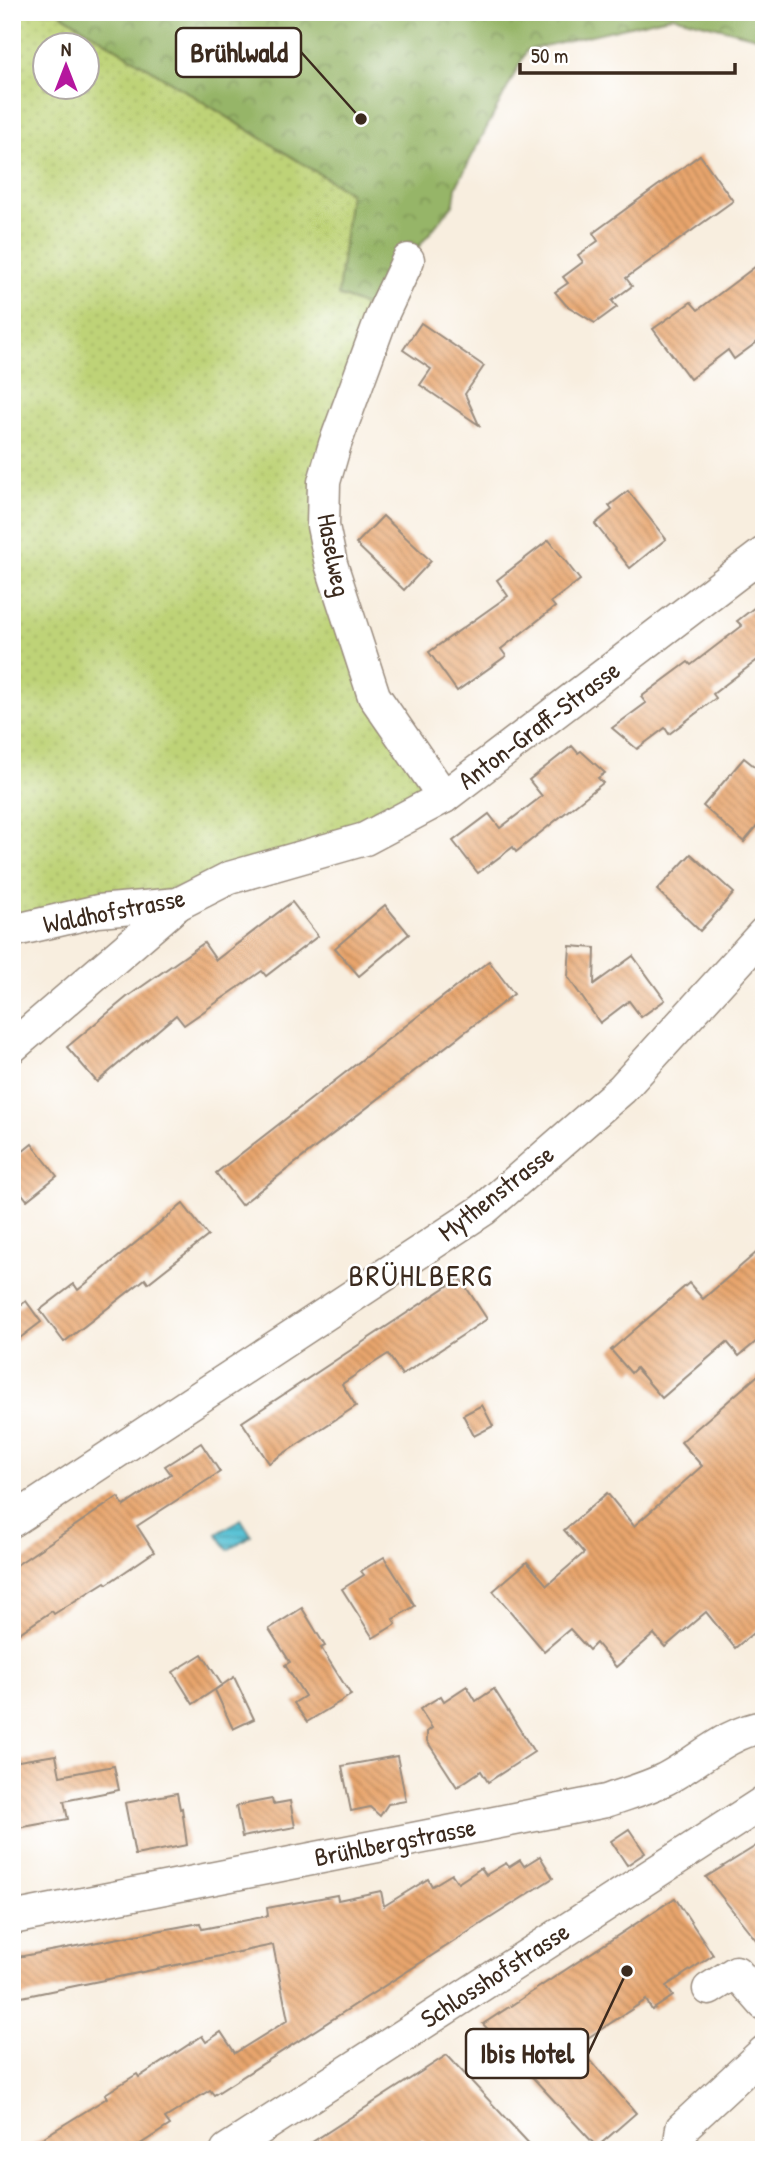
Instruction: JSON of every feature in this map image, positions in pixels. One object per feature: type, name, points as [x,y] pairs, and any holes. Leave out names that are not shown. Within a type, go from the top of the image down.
[{"type":"street","name":"Haselweg","points":[[408,260],[383,313],[335,444],[324,482],[323,526],[331,564],[374,696],[444,797]]},
{"type":"street","name":"Anton-Graff-Strasse","points":[[294,861],[365,839],[444,797],[764,553]]},
{"type":"street","name":"Waldhofstrasse","points":[[12,931],[98,911],[178,904],[229,878],[294,861]]},
{"type":"street","points":[[12,1047],[178,904]]},
{"type":"street","name":"Mythenstrasse","points":[[12,1521],[483,1210],[622,1089],[764,933]]},
{"type":"street","name":"Brühlbergstrasse","points":[[12,1918],[606,1801],[663,1780],[724,1742],[751,1729],[764,1727]]},
{"type":"street","name":"Schlosshofstrasse","points":[[227,2150],[764,1802]]},
{"type":"street","points":[[709,1989],[736,1972],[764,2004]]},
{"type":"street","points":[[679,2150],[682,2127],[762,2059]]},
{"type":"green space","points":[[12,12],[58,12],[90,32],[32,32],[32,102],[102,102],[102,39],[350,193],[338,295],[383,313],[324,482],[374,696],[444,797],[365,839],[12,931]]},
{"type":"green space","points":[[58,12],[764,12],[764,39],[673,16],[527,50],[456,187],[454,203],[408,260],[383,313],[338,295],[350,193],[102,39],[102,32],[90,32]]},
{"type":"water","points":[[241,1519],[251,1535],[228,1550],[217,1534]]},
{"type":"building","points":[[700,155],[733,201],[626,278],[632,286],[612,301],[617,307],[595,323],[566,305],[555,292],[568,283],[563,277],[583,262],[578,255],[598,241],[593,233]]},
{"type":"building","points":[[764,260],[764,337],[734,359],[728,350],[690,379],[653,329],[691,302],[698,310]]},
{"type":"building","points":[[421,323],[484,366],[465,394],[479,425],[420,385],[431,369],[403,350]]},
{"type":"building","points":[[628,491],[666,539],[630,568],[595,524],[612,510],[609,506]]},
{"type":"building","points":[[383,516],[431,561],[404,590],[356,544]]},
{"type":"building","points":[[549,540],[580,580],[551,602],[555,607],[501,649],[506,656],[457,691],[429,652],[508,596],[497,580]]},
{"type":"building","points":[[764,600],[764,655],[713,694],[716,698],[669,734],[665,728],[637,749],[612,728],[646,703],[641,697],[688,662],[691,665],[742,626],[737,621]]},
{"type":"building","points":[[572,746],[605,773],[598,778],[603,783],[516,852],[513,847],[478,873],[453,841],[489,814],[500,828],[542,796],[529,780]]},
{"type":"building","points":[[744,758],[764,774],[764,818],[744,842],[703,806]]},
{"type":"building","points":[[691,854],[734,893],[700,931],[657,890]]},
{"type":"building","points":[[292,902],[318,936],[266,976],[262,971],[184,1025],[176,1015],[97,1082],[67,1047],[127,997],[204,943],[216,960]]},
{"type":"building","points":[[385,905],[409,934],[359,976],[335,948]]},
{"type":"building","points":[[570,946],[595,948],[594,984],[633,956],[665,1000],[641,1017],[629,1001],[600,1023],[568,977]]},
{"type":"building","points":[[489,961],[514,994],[241,1205],[216,1173]]},
{"type":"building","points":[[32,1144],[57,1176],[27,1200],[12,1181],[12,1160]]},
{"type":"building","points":[[183,1204],[208,1236],[148,1283],[145,1279],[64,1342],[40,1310],[74,1284],[78,1290]]},
{"type":"building","points":[[764,1246],[764,1335],[739,1356],[727,1342],[662,1398],[636,1368],[631,1373],[611,1350],[689,1283],[703,1299]]},
{"type":"building","points":[[460,1278],[487,1319],[402,1375],[388,1354],[366,1368],[342,1384],[356,1406],[269,1463],[242,1422]]},
{"type":"building","points":[[26,1301],[41,1322],[12,1344],[12,1312]]},
{"type":"building","points":[[764,1370],[764,1624],[735,1648],[706,1612],[665,1647],[654,1634],[616,1667],[596,1643],[589,1650],[570,1629],[544,1651],[493,1591],[527,1562],[547,1585],[584,1553],[564,1530],[607,1493],[634,1526],[702,1466],[681,1442]]},
{"type":"building","points":[[482,1405],[493,1426],[474,1436],[463,1415]]},
{"type":"building","points":[[201,1443],[220,1472],[137,1526],[154,1552],[107,1584],[105,1582],[54,1614],[52,1611],[12,1638],[12,1568],[118,1497],[124,1506],[171,1474],[165,1466]]},
{"type":"building","points":[[384,1557],[415,1606],[393,1619],[396,1624],[373,1638],[342,1589],[364,1575],[361,1571]]},
{"type":"building","points":[[302,1608],[325,1646],[321,1648],[351,1695],[307,1722],[294,1703],[305,1696],[285,1665],[290,1662],[269,1629]]},
{"type":"building","points":[[202,1654],[222,1685],[193,1704],[173,1672]]},
{"type":"building","points":[[234,1677],[254,1719],[233,1729],[215,1690]]},
{"type":"building","points":[[467,1686],[476,1701],[494,1689],[534,1752],[488,1782],[481,1771],[457,1787],[427,1741],[427,1732],[432,1728],[420,1709],[441,1696],[444,1701]]},
{"type":"building","points":[[56,1755],[60,1776],[114,1766],[119,1790],[64,1801],[68,1819],[12,1829],[12,1762]]},
{"type":"building","points":[[397,1756],[406,1801],[388,1804],[380,1816],[370,1807],[351,1811],[342,1766]]},
{"type":"building","points":[[177,1793],[187,1845],[135,1855],[125,1803]]},
{"type":"building","points":[[272,1799],[273,1804],[290,1801],[295,1827],[242,1837],[236,1806]]},
{"type":"building","points":[[629,1829],[645,1853],[627,1865],[611,1841]]},
{"type":"building","points":[[764,1841],[764,1950],[706,1877]]},
{"type":"building","points":[[540,1856],[553,1878],[214,2095],[210,2090],[165,2118],[170,2125],[131,2150],[23,2150],[107,2098],[105,2094],[137,2074],[139,2077],[202,2036],[206,2042],[221,2032],[235,2053],[288,2020],[273,1945],[12,1999],[12,1958],[200,1923],[202,1929],[268,1916],[267,1908],[337,1895],[338,1900],[381,1891],[384,1906],[428,1879],[432,1886],[452,1874],[458,1883],[481,1868],[486,1875],[506,1863],[509,1867],[520,1860],[524,1866]]},
{"type":"building","points":[[675,1898],[713,1955],[666,1986],[673,1996],[652,2010],[646,2000],[577,2045],[636,2113],[597,2147],[483,2024]]},
{"type":"building","points":[[447,2055],[535,2150],[432,2150],[422,2139],[405,2150],[300,2150]]},
{"type":"place","name":"Brühlwald","points":[[361,119]]},
{"type":"place","name":"Ibis Hotel","points":[[627,1971]]},
{"type":"district","name":"BRÜHLBERG","points":[[421,1276]]}]
